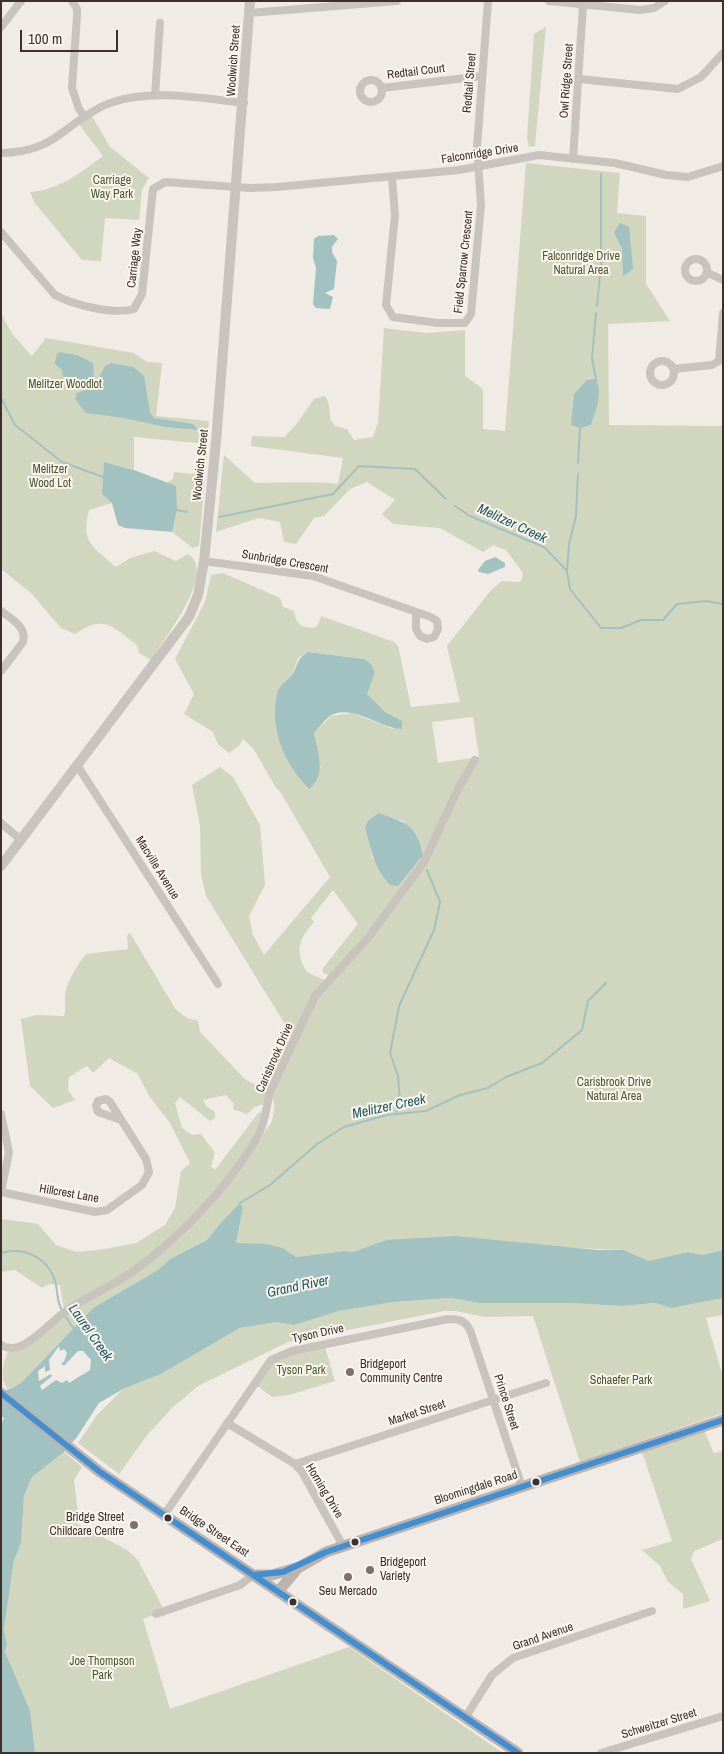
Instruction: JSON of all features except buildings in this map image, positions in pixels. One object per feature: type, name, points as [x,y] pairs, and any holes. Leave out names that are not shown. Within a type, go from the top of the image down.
[{"type":"main road","name":"Bridge Street East","points":[[1,1393],[93,1467],[518,1753]]},
{"type":"main road","name":"Bloomingdale Road","points":[[278,1592],[298,1568],[317,1556],[723,1420]]},
{"type":"main road","points":[[253,1575],[272,1575],[298,1568]]},
{"type":"street","points":[[1,27],[21,1]]},
{"type":"street","points":[[72,1],[77,9],[72,93],[85,117]]},
{"type":"street","name":"Woolwich Street","points":[[1,866],[189,617],[198,596],[204,561],[238,188],[250,1]]},
{"type":"street","points":[[249,13],[397,1]]},
{"type":"street","name":"Redtail Street","points":[[478,167],[477,147],[488,1]]},
{"type":"street","points":[[549,1],[647,10],[664,1]]},
{"type":"street","name":"Owl Ridge Street","points":[[573,159],[583,5]]},
{"type":"street","points":[[155,95],[160,23]]},
{"type":"street","points":[[578,79],[678,89],[701,77],[723,53]]},
{"type":"street","name":"Redtail Court","points":[[382,88],[482,76]]},
{"type":"street","points":[[1,153],[26,151],[46,145],[105,105],[128,99],[155,95],[244,103]]},
{"type":"street","name":"Falconridge Drive","points":[[238,188],[392,177],[478,167],[539,155],[615,163],[666,176],[688,177],[723,166]]},
{"type":"street","name":"Field Sparrow Crescent","points":[[392,177],[395,215],[386,305],[389,312],[393,317],[438,323],[465,323],[471,314],[481,205],[478,167]]},
{"type":"street","name":"Carriage Way","points":[[1,232],[47,289],[55,295],[66,301],[87,306],[127,311],[134,309],[142,294],[153,189],[165,182],[238,188]]},
{"type":"street","points":[[708,273],[723,280]]},
{"type":"street","points":[[674,369],[712,365],[718,361],[723,313]]},
{"type":"street","name":"Sunbridge Crescent","points":[[204,561],[313,576],[353,588],[416,613]]},
{"type":"street","points":[[1,611],[19,625],[24,637],[23,642],[1,671]]},
{"type":"street","name":"Carisbrook Drive","points":[[1,1346],[14,1350],[36,1336],[63,1313],[127,1275],[181,1233],[236,1169],[258,1135],[266,1117],[270,1092],[315,996],[368,938],[424,862],[459,787],[475,760]]},
{"type":"street","name":"Macville Avenue","points":[[77,765],[218,984]]},
{"type":"street","points":[[1,824],[20,839]]},
{"type":"street","points":[[1,1114],[9,1156],[1,1192]]},
{"type":"street","name":"Hillcrest Lane","points":[[1,1192],[95,1212],[107,1210],[142,1185],[149,1172],[146,1159],[121,1120]]},
{"type":"street","name":"Tyson Drive","points":[[164,1515],[271,1360],[292,1351],[448,1319],[459,1319],[467,1324]]},
{"type":"street","name":"Prince Street","points":[[467,1324],[522,1488]]},
{"type":"street","name":"Market Street","points":[[295,1464],[546,1382]]},
{"type":"street","name":"Horning Drive","points":[[227,1423],[295,1464],[302,1472],[343,1546]]},
{"type":"street","points":[[156,1614],[240,1585],[253,1575]]},
{"type":"street","name":"Grand Avenue","points":[[465,1718],[492,1675],[513,1658],[652,1611]]},
{"type":"street","name":"Schweitzer Street","points":[[601,1753],[723,1716]]},
{"type":"green space","points":[[546,27],[535,146],[529,147],[527,138],[534,34]]},
{"type":"green space","name":"Carriage Way Park","points":[[90,113],[110,147],[149,178],[142,190],[139,220],[105,218],[101,261],[82,260],[34,202],[30,192],[41,191],[69,180],[103,156],[78,123]]},
{"type":"green space","points":[[526,163],[620,173],[617,213],[646,216],[646,284],[670,321],[608,324],[609,425],[723,426],[723,1250],[702,1255],[688,1252],[647,1261],[624,1250],[386,1240],[353,1252],[344,1251],[296,1257],[283,1248],[266,1244],[236,1244],[243,1208],[218,1226],[207,1240],[170,1259],[158,1270],[93,1308],[21,1383],[7,1389],[3,1380],[3,1370],[8,1352],[30,1344],[80,1304],[121,1282],[180,1238],[224,1189],[271,1123],[274,1103],[268,1087],[269,1071],[288,1029],[206,896],[201,874],[200,826],[192,785],[220,767],[233,777],[260,825],[265,885],[249,916],[253,935],[264,955],[330,877],[253,748],[243,739],[239,746],[229,753],[218,744],[213,732],[184,714],[194,694],[175,659],[205,602],[211,575],[223,573],[280,598],[283,607],[294,611],[296,619],[302,626],[314,628],[318,625],[321,616],[394,642],[398,646],[411,707],[460,702],[447,646],[491,590],[502,581],[519,582],[522,579],[523,573],[506,550],[493,545],[483,552],[440,528],[393,524],[382,514],[395,500],[367,482],[350,489],[324,516],[314,518],[296,544],[284,542],[280,522],[259,518],[216,532],[224,455],[255,483],[307,482],[338,484],[343,458],[251,446],[252,436],[284,437],[295,426],[314,399],[325,396],[329,404],[332,422],[335,426],[347,429],[354,440],[373,437],[378,423],[384,328],[426,333],[465,330],[465,376],[483,389],[483,429],[505,431]],"holes":[[[308,652],[364,659],[375,673],[366,694],[385,712],[393,729],[352,713],[331,716],[314,733],[321,769],[279,689],[292,675],[298,658]],[[473,717],[479,757],[438,763],[432,722]],[[379,813],[405,822],[373,860],[365,828]],[[333,890],[358,924],[323,968],[323,973],[335,977],[330,983],[307,972],[300,958],[302,940],[314,922],[311,918]]]},
{"type":"green space","name":"Melitzer Wood Lot","points":[[1,314],[13,335],[32,356],[46,338],[134,353],[147,362],[162,363],[156,416],[209,421],[207,444],[134,437],[134,470],[104,462],[112,503],[89,510],[86,530],[88,537],[95,549],[116,567],[130,558],[154,551],[176,561],[188,554],[196,563],[197,575],[193,590],[176,622],[151,660],[139,653],[137,645],[121,632],[108,625],[93,625],[75,634],[61,628],[31,593],[1,569]]},
{"type":"green space","points":[[207,455],[199,546],[193,548],[172,532],[177,510],[168,482],[173,479],[174,472],[193,474]]},
{"type":"green space","points":[[130,933],[176,1010],[187,1018],[198,1021],[200,1032],[246,1080],[267,1091],[263,1104],[255,1107],[247,1114],[233,1109],[234,1104],[226,1095],[203,1100],[206,1106],[215,1112],[215,1118],[210,1121],[180,1097],[175,1103],[182,1128],[192,1135],[201,1134],[215,1153],[211,1166],[215,1170],[259,1112],[263,1114],[252,1138],[222,1184],[184,1226],[164,1245],[121,1277],[64,1309],[60,1285],[49,1284],[42,1288],[15,1270],[1,1272],[1,1219],[38,1224],[56,1245],[77,1252],[136,1243],[165,1225],[175,1208],[181,1171],[190,1163],[170,1123],[149,1096],[138,1074],[109,1058],[93,1073],[87,1066],[69,1077],[68,1090],[75,1100],[53,1108],[30,1086],[21,1019],[37,1015],[64,1016],[67,986],[86,954],[128,949],[127,936]]},
{"type":"green space","name":"Schaefer Park","points":[[450,1298],[479,1303],[570,1303],[622,1306],[655,1303],[678,1307],[723,1298],[723,1315],[706,1318],[723,1377],[723,1413],[580,1462],[533,1316],[486,1317],[455,1311],[444,1311],[288,1342],[198,1386],[172,1408],[148,1434],[119,1474],[78,1443],[97,1415],[123,1389],[161,1374],[240,1328],[276,1322],[294,1325],[339,1311],[394,1302]]},
{"type":"green space","name":"Tyson Park","points":[[325,1347],[335,1381],[289,1395],[272,1397],[256,1385],[271,1362],[294,1353]]},
{"type":"green space","points":[[703,1428],[714,1453],[723,1451],[723,1539],[694,1551],[691,1559],[710,1601],[683,1609],[683,1594],[668,1582],[660,1566],[642,1550],[672,1541],[641,1449]]},
{"type":"green space","name":"Joe Thompson Park","points":[[64,1452],[82,1467],[74,1480],[78,1513],[74,1522],[127,1550],[138,1560],[164,1610],[143,1619],[170,1709],[349,1647],[503,1753],[35,1753],[5,1652],[7,1644],[4,1629],[14,1560],[21,1543],[24,1496],[32,1477]]},
{"type":"water","points":[[620,223],[629,227],[633,269],[623,276],[622,249],[614,232]]},
{"type":"water","points":[[334,235],[338,239],[332,247],[332,252],[337,261],[334,289],[325,293],[333,297],[330,309],[316,308],[313,304],[316,268],[313,258],[314,239],[318,236]]},
{"type":"water","points":[[59,352],[77,355],[93,363],[94,378],[85,383],[63,376],[62,370],[55,364],[56,356]]},
{"type":"water","points":[[111,363],[133,367],[144,376],[150,413],[154,418],[193,424],[198,430],[166,427],[124,418],[86,413],[75,399],[77,393],[94,387],[105,366]]},
{"type":"water","points":[[596,379],[599,396],[591,425],[580,428],[571,425],[574,394],[587,380]]},
{"type":"water","points":[[104,462],[134,470],[176,486],[177,510],[172,532],[125,528],[118,525],[112,503],[102,494]]},
{"type":"water","points":[[495,557],[505,563],[505,567],[488,574],[479,572],[478,570],[485,561]]},
{"type":"water","points":[[308,652],[364,659],[371,664],[375,673],[367,694],[385,712],[402,721],[402,729],[393,728],[357,714],[339,713],[330,716],[314,733],[320,770],[315,783],[309,789],[292,768],[280,744],[275,718],[275,704],[279,689],[291,676],[299,660]]},
{"type":"water","points":[[379,813],[409,826],[417,837],[423,855],[398,886],[390,885],[380,872],[365,828],[368,821]]},
{"type":"water","name":"Grand River","points":[[240,1203],[243,1208],[236,1243],[266,1244],[283,1248],[296,1257],[344,1251],[353,1252],[386,1240],[455,1236],[597,1250],[624,1250],[648,1261],[688,1252],[702,1255],[723,1250],[723,1298],[672,1308],[655,1303],[622,1306],[570,1303],[479,1303],[450,1298],[394,1302],[339,1311],[294,1325],[276,1322],[240,1328],[161,1374],[123,1389],[99,1403],[77,1437],[64,1452],[32,1477],[24,1496],[21,1543],[14,1560],[4,1629],[7,1644],[5,1652],[30,1711],[35,1753],[1,1753],[1,1425],[4,1418],[1,1416],[1,1393],[21,1383],[93,1308],[158,1270],[170,1259],[207,1240]],"holes":[[[59,1346],[60,1351],[64,1349],[67,1353],[64,1362],[61,1363],[64,1366],[78,1351],[83,1351],[91,1360],[90,1370],[69,1383],[67,1380],[62,1383],[56,1380],[42,1390],[40,1386],[52,1376],[51,1374],[39,1381],[38,1371],[45,1366],[45,1372],[50,1370],[49,1360]]]},
{"type":"waterway","points":[[597,306],[601,265],[601,174]]},
{"type":"waterway","points":[[596,313],[592,358],[596,379]]},
{"type":"waterway","name":"Melitzer Creek","points":[[1,398],[15,425],[62,462],[103,477]]},
{"type":"waterway","points":[[578,463],[580,428]]},
{"type":"waterway","name":"Melitzer Creek","points":[[219,517],[333,494],[359,466],[415,469],[446,499]]},
{"type":"waterway","name":"Melitzer Creek","points":[[578,474],[576,516],[569,544],[567,571],[570,589],[601,628],[621,628],[641,620],[663,620],[677,604],[706,601],[723,604]]},
{"type":"waterway","name":"Melitzer Creek","points":[[455,506],[470,516],[544,547],[567,571]]},
{"type":"waterway","points":[[177,510],[187,512]]},
{"type":"waterway","points":[[396,1113],[400,1102],[398,1076],[390,1053],[399,1006],[434,930],[440,902],[427,870]]},
{"type":"waterway","name":"Melitzer Creek","points":[[240,1203],[270,1185],[317,1144],[344,1127],[387,1115],[426,1111],[460,1095],[488,1088],[506,1077],[542,1063],[582,1030],[588,1001],[606,983]]},
{"type":"waterway","name":"Laurel Creek","points":[[1,1253],[19,1251],[28,1253],[43,1262],[53,1276],[63,1312]]},
{"type":"waterway","name":"Laurel Creek","points":[[65,1316],[74,1329]]},
{"type":"transit line","points":[[1,1393],[100,1472],[518,1753]]},
{"type":"transit line","points":[[253,1575],[283,1572],[326,1552],[723,1420]]},
{"type":"place","name":"Bridgeport Community Centre","points":[[350,1372]]},
{"type":"place","name":"Bridge Street Childcare Centre","points":[[134,1525]]},
{"type":"place","name":"Bridgeport Variety","points":[[370,1570]]},
{"type":"place","name":"Seu Mercado","points":[[348,1577]]},
{"type":"park label","name":"Falconridge Drive Natural Area","points":[[581,264]]},
{"type":"park label","name":"Melitzer Woodlot","points":[[65,385]]},
{"type":"park label","name":"Carisbrook Drive Natural Area","points":[[614,1090]]}]
